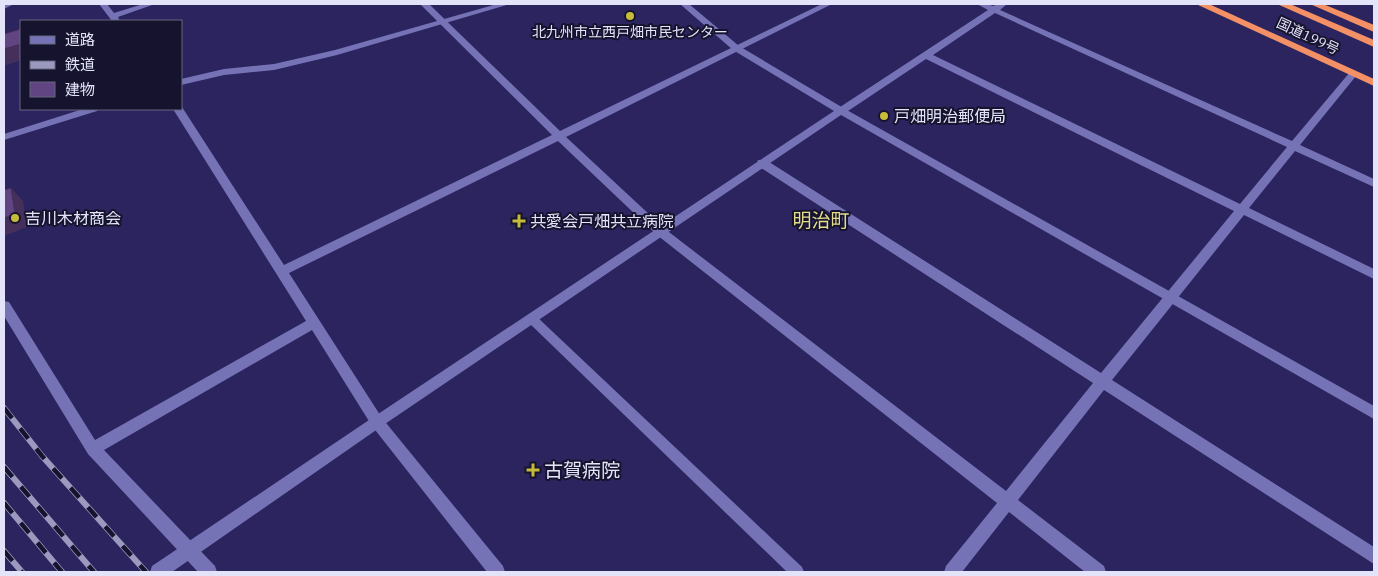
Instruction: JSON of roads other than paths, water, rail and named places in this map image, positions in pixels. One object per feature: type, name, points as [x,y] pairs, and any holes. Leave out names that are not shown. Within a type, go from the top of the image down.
[{"type":"highway","name":"国道199号","points":[[1201,4],[1374,83]]},
{"type":"highway","name":"国道199号","points":[[1282,4],[1374,44]]},
{"type":"highway","name":"国道199号","points":[[1315,4],[1374,29]]},
{"type":"street","points":[[4,6],[10,4]]},
{"type":"street","points":[[103,4],[114,19],[151,4]]},
{"type":"street","points":[[424,4],[514,95],[660,232],[1098,572]]},
{"type":"street","points":[[182,82],[224,72],[274,67],[442,23],[506,4]]},
{"type":"street","points":[[684,4],[736,48],[841,111],[1374,413]]},
{"type":"street","points":[[281,272],[828,4]]},
{"type":"street","points":[[981,4],[1374,183]]},
{"type":"street","points":[[158,572],[190,552],[376,422],[1003,4]]},
{"type":"street","points":[[926,55],[1374,274]]},
{"type":"street","points":[[952,572],[1105,382],[1170,297],[1353,74]]},
{"type":"street","points":[[4,138],[90,110]]},
{"type":"street","points":[[179,110],[376,422],[497,572]]},
{"type":"street","points":[[762,163],[1374,556]]},
{"type":"street","points":[[4,306],[94,449],[209,572]]},
{"type":"street","points":[[94,449],[313,323]]},
{"type":"lane","points":[[532,318],[797,572]]},
{"type":"railway","points":[[4,408],[42,456],[146,572]]},
{"type":"railway","points":[[4,467],[94,572]]},
{"type":"railway","points":[[4,503],[62,572]]},
{"type":"railway","points":[[4,551],[22,572]]},
{"type":"place","name":"北九州市立西戸畑市民センター","points":[[630,16]]},
{"type":"place","name":"戸畑明治郵便局","points":[[884,116]]},
{"type":"place","name":"吉川木材商会","points":[[15,218]]},
{"type":"place","name":"共愛会戸畑共立病院","points":[[519,221]]},
{"type":"place","name":"古賀病院","points":[[533,470]]},
{"type":"district","name":"明治町","points":[[821,220]]}]
